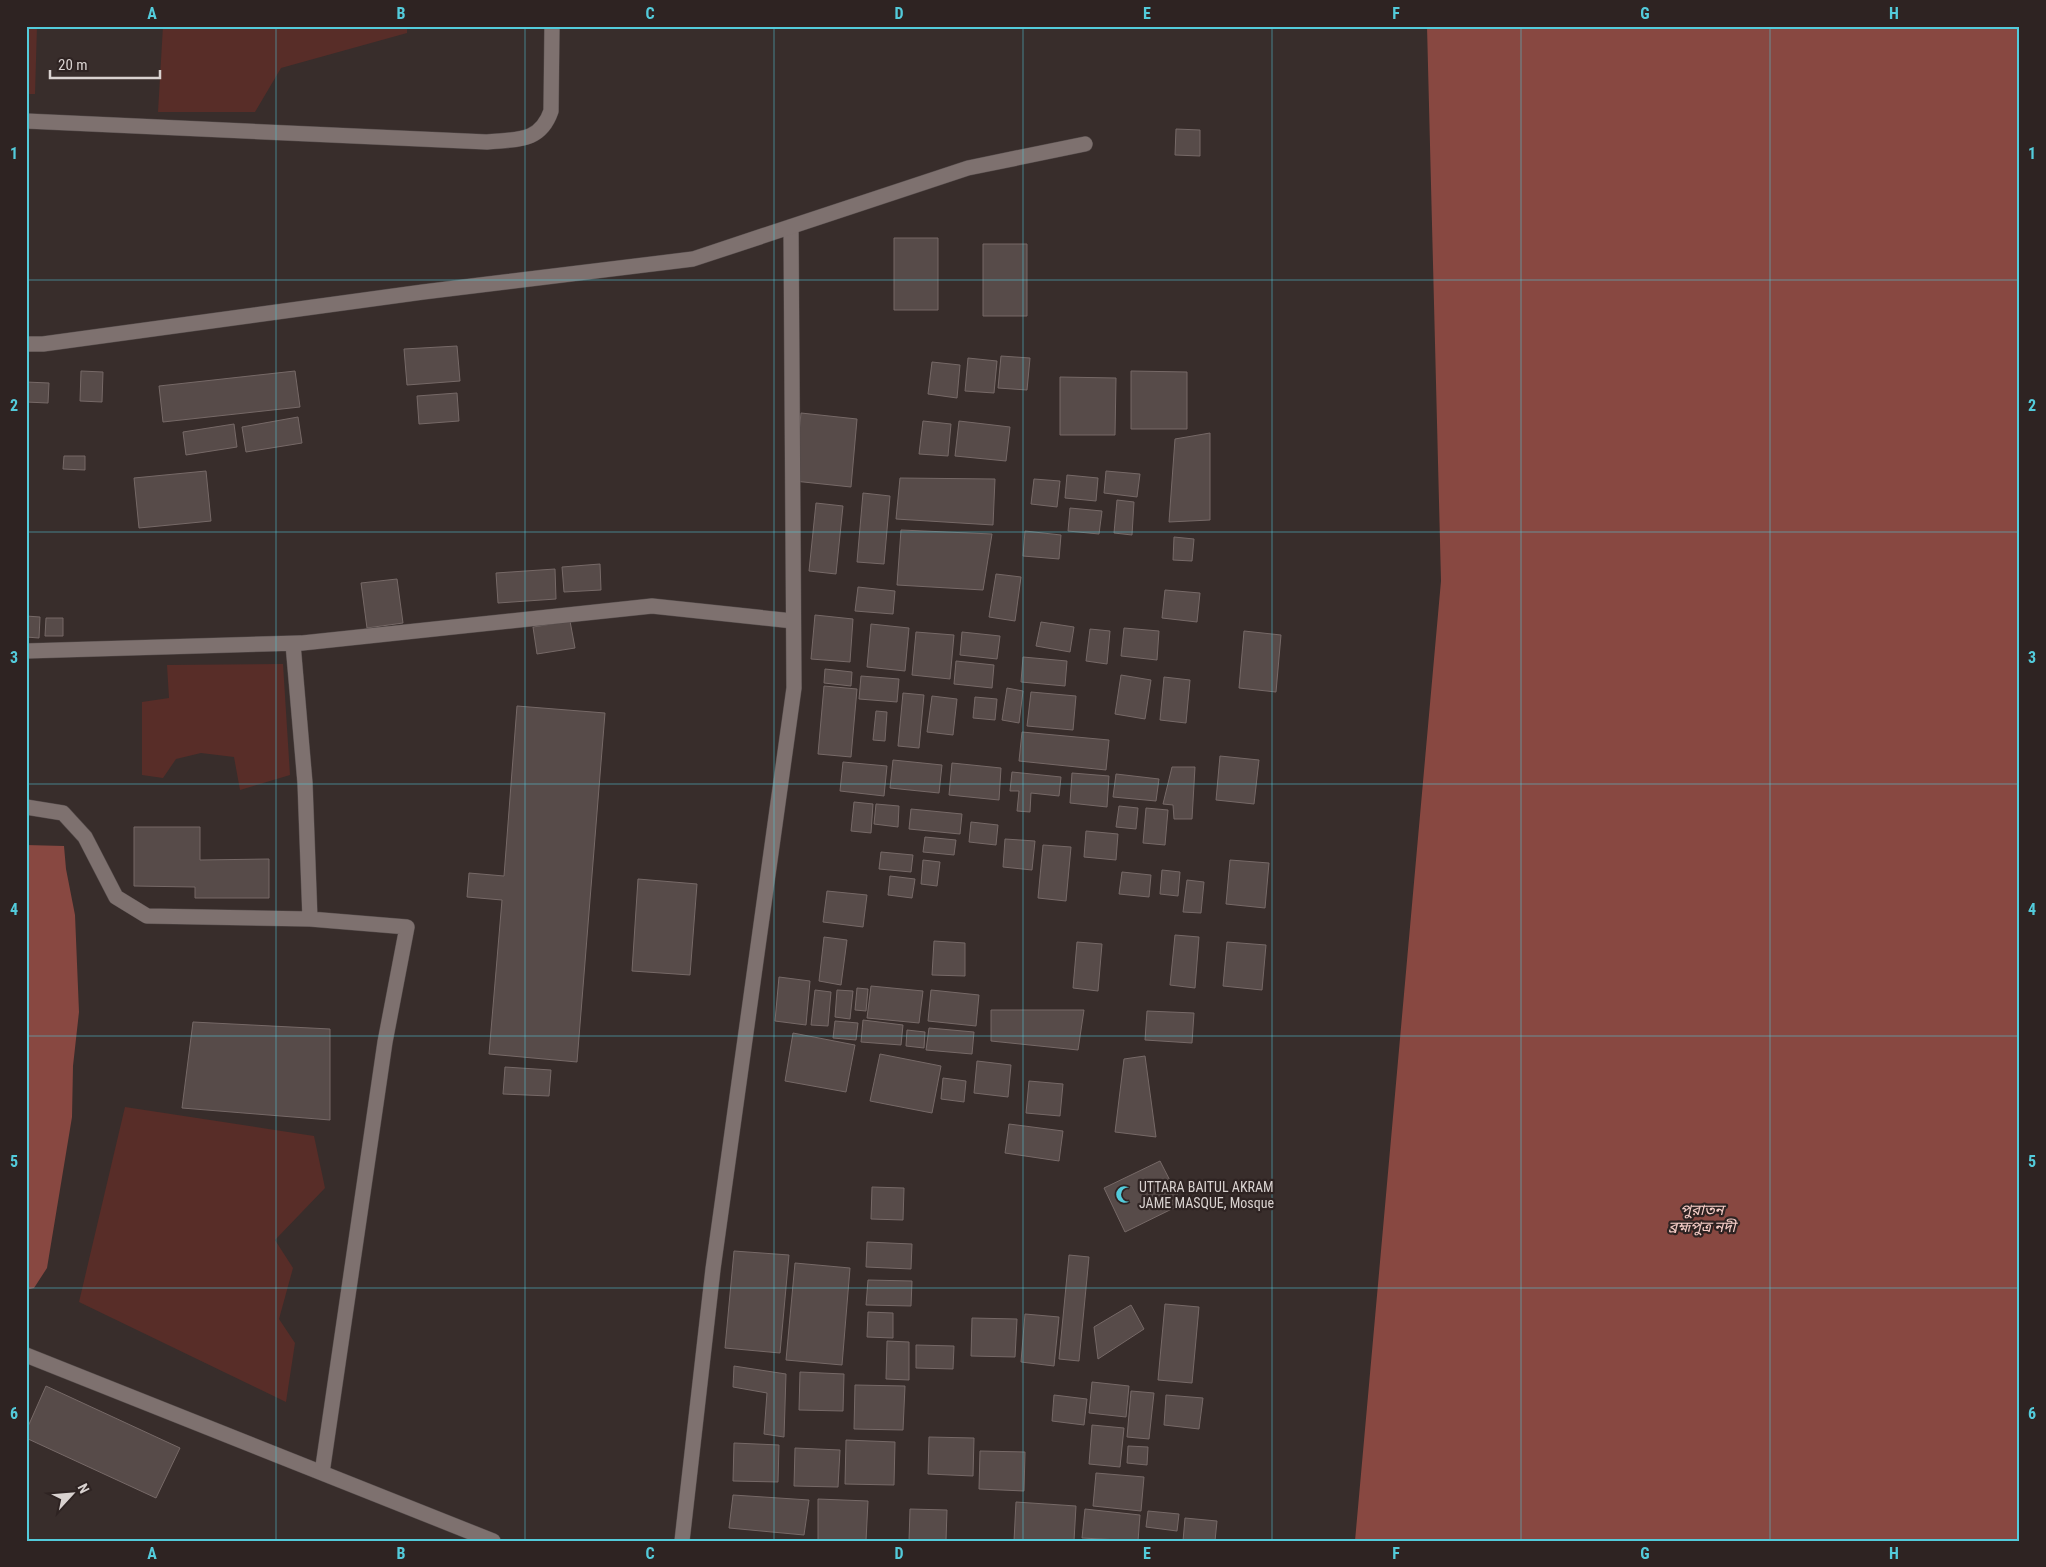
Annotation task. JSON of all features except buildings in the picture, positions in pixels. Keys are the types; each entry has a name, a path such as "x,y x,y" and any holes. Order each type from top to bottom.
{"street":[{"path":"26,121 478,141 523,139 536,134 546,125 550,111 552,26"},
{"path":"26,344 44,344 413,293 693,259 968,168 1085,144"},
{"path":"682,1541 715,1259 794,688 791,227"},
{"path":"26,651 300,644 652,606 793,620"},
{"path":"300,644 293,644 305,783 310,919"},
{"path":"26,807 64,813 85,837 116,897 147,916 310,919 407,927 386,1042 322,1473"},
{"path":"26,1355 493,1541"}],"shaded area":[{"path":"26,26 37,26 35,94 26,94"},
{"path":"163,26 407,26 407,33 281,68 255,112 158,112"},
{"path":"283,664 290,775 240,790 234,757 201,753 176,759 163,778 142,775 142,702 169,698 167,665"},
{"path":"125,1107 314,1136 325,1188 275,1240 293,1268 279,1319 295,1343 286,1402 79,1302"}],"water":[{"name":"পুরাতন ব্রহ্মপুত্র নদী","path":"1427,26 2020,26 2020,1541 1355,1541 1441,581"},
{"path":"26,845 64,846 66,869 75,915 79,1012 73,1066 72,1117 47,1268 34,1288 26,1290"}],"place":[{"name":"UTTARA BAITUL AKRAM JAME MASQUE, Mosque","path":"1125,1195"}]}
